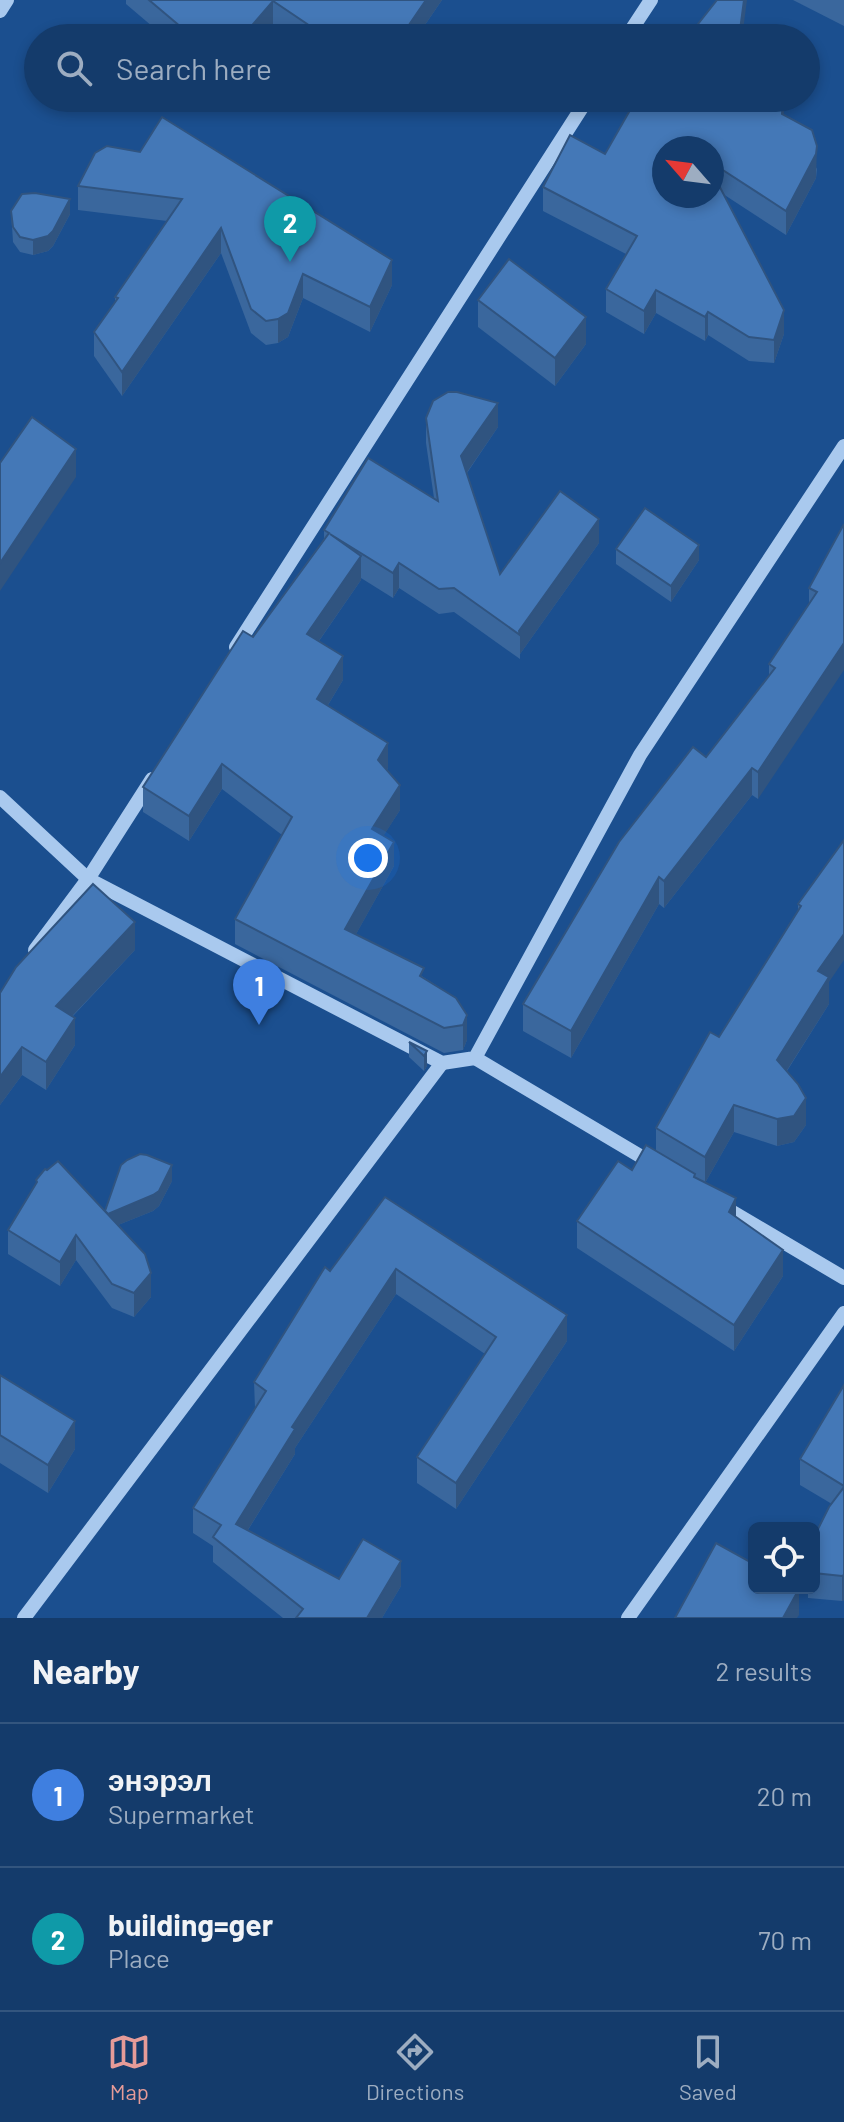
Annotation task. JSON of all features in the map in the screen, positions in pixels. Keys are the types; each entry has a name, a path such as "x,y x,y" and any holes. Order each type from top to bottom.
{"street":[{"path":"0,11 7,0"},
{"path":"635,24 651,0"},
{"path":"226,663 579,112"},
{"path":"475,1058 640,755 844,446"},
{"path":"26,961 88,879 157,771"},
{"path":"0,797 88,879 442,1063 475,1058 666,1172"},
{"path":"24,1618 442,1063"},
{"path":"707,1197 844,1278"},
{"path":"628,1618 844,1313"}],"building":[{"path":"149,0 426,0 410,24 307,24 273,1 253,24 177,24"},
{"path":"717,0 744,0 741,24 698,24"},
{"path":"629,112 782,112 812,130 816,154 786,211 724,171 724,136 652,136 652,208 724,208 724,195 784,310 774,340 749,337 708,312 705,317 656,290 644,311 606,289 637,236 543,187 570,135 605,154"},
{"path":"162,117 392,260 370,307 303,274 288,313 266,321 251,309 221,228 122,372 94,332 182,199 78,186 95,153 107,146 140,152"},
{"path":"22,194 70,199 53,231 48,236 33,240 20,237 13,227 11,211"},
{"path":"509,259 586,317 555,358 478,300"},
{"path":"448,392 498,403 461,456 500,574 560,491 599,519 519,631 520,635 454,588 439,589 399,563 393,573 330,534 361,556 307,634 343,656 317,699 388,743 378,760 400,785 372,829 394,842 345,929 424,968 420,976 456,998 467,1015 463,1025 444,1028 235,919 292,817 222,764 189,816 143,787 243,631 253,637 329,533 324,530 368,458 438,501 426,418 433,401"},
{"path":"32,417 76,449 0,563 0,463"},
{"path":"645,508 699,545 671,586 616,549"},
{"path":"844,524 844,643 758,772 752,768 664,881 659,877 571,1031 523,1004 619,842 693,747 706,757 775,668 769,664 817,592 809,588"},
{"path":"844,840 844,934 818,971 829,977 777,1060 806,1098 794,1116 777,1119 734,1105 705,1157 656,1128 710,1032 719,1037 801,906 798,904"},
{"path":"93,884 135,922 56,1006 75,1018 46,1062 22,1047 0,1077 0,993 16,967"},
{"path":"409,1042 427,1051 424,1056"},
{"path":"646,1145 695,1174 694,1177 736,1198 729,1212 783,1250 734,1325 577,1221 618,1161 632,1170"},
{"path":"140,1154 172,1165 159,1191 108,1214 105,1211 121,1165"},
{"path":"58,1161 145,1254 151,1273 134,1293 112,1284 76,1235 60,1262 8,1230 36,1180 45,1169"},
{"path":"385,1197 567,1315 456,1483 417,1457 496,1337 396,1269 292,1427 295,1429 236,1524 339,1579 363,1539 401,1561 367,1618 296,1618 303,1609 213,1537 221,1525 193,1508 266,1391 254,1382 325,1267 330,1271"},
{"path":"0,1375 75,1421 48,1465 0,1435"},
{"path":"844,1385 844,1486 800,1459"},
{"path":"844,1487 842,1576 820,1574 820,1525"},
{"path":"716,1543 748,1561 748,1594 796,1594 783,1618 675,1618"}],"place":[{"name":"building=ger","path":"290,262"},
{"name":"энэрэл","path":"259,1025"}]}
